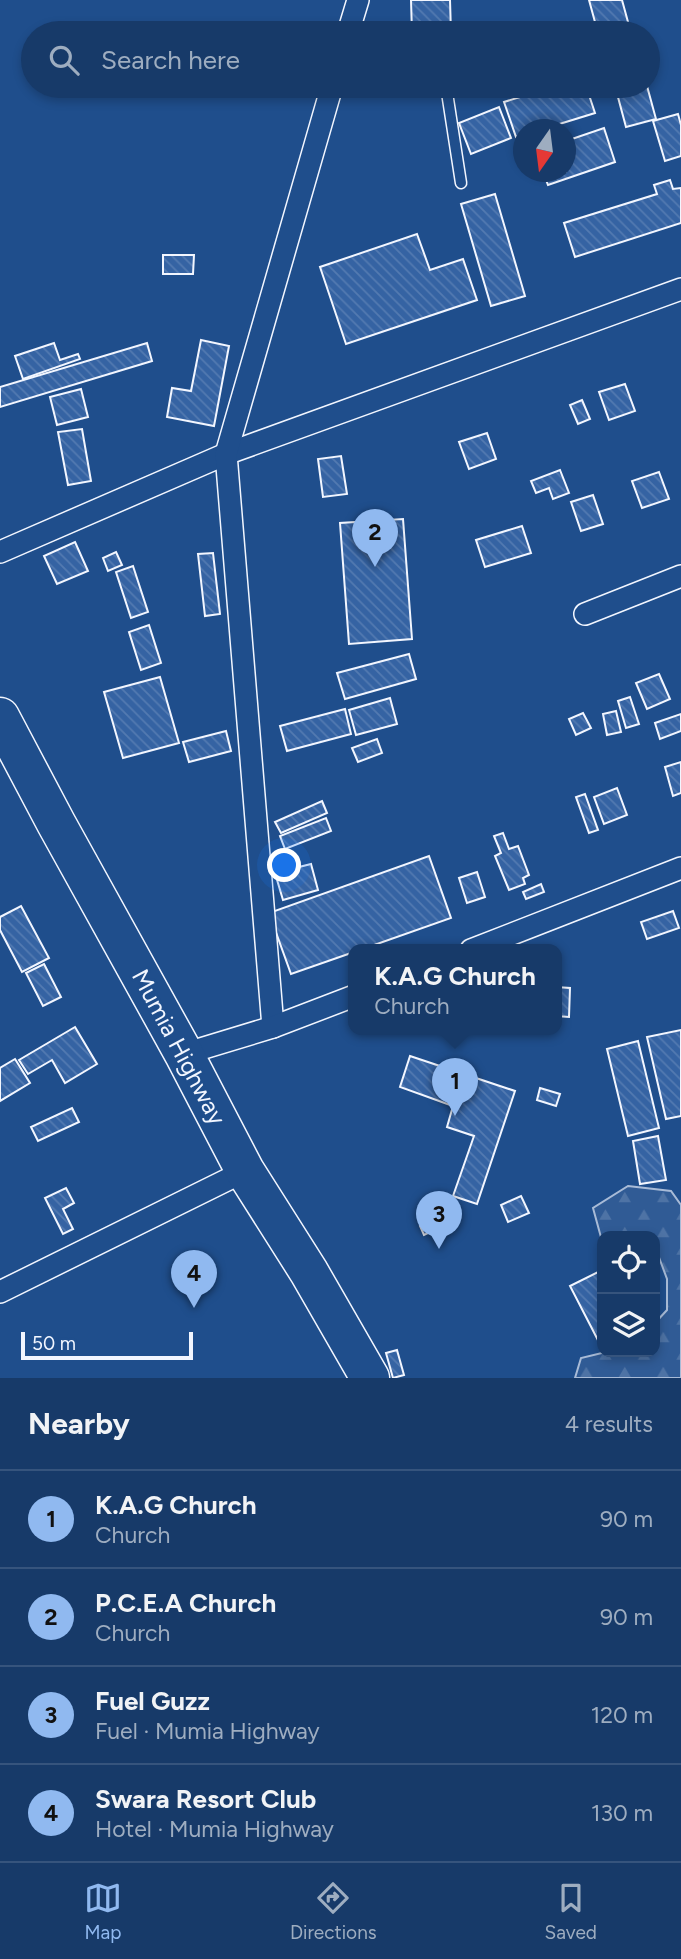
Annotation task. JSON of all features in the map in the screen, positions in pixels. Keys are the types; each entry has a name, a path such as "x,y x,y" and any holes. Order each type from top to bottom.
{"highway":[{"name":"Mumia Highway","path":"0,717 245,1171 309,1272 368,1375"}],"street":[{"path":"352,21 358,0"},
{"path":"273,1027 226,454 329,98"},
{"path":"0,552 226,454 681,289"},
{"path":"585,614 681,576"},
{"path":"486,944 681,868"},
{"path":"184,1054 273,1027 348,998"},
{"path":"0,1292 245,1171"}],"lane":[{"path":"448,98 461,183"}],"green space":[{"path":"628,1186 671,1191 681,1205 681,1378 575,1378 581,1358 597,1354 597,1357 660,1357 660,1318 667,1310 667,1279 660,1260 660,1231 599,1231 593,1208"}],"building":[{"path":"411,0 450,0 451,21 412,21"},
{"path":"589,0 622,0 628,21 595,21"},
{"path":"517,98 590,98 595,113 576,119 513,119 513,128 504,102"},
{"path":"618,98 650,98 656,119 626,127"},
{"path":"499,107 511,138 471,154 459,123"},
{"path":"678,114 681,125 681,156 665,161 653,121"},
{"path":"604,128 615,162 576,175 576,138"},
{"path":"670,180 673,189 681,188 681,223 575,257 564,223 657,194 654,185"},
{"path":"495,194 525,296 491,306 461,204"},
{"path":"417,234 430,270 463,259 477,300 346,344 320,267"},
{"path":"163,255 194,255 193,274 163,274"},
{"path":"201,340 229,346 214,426 167,417 172,388 191,391"},
{"path":"54,343 60,360 78,354 80,359 23,379 15,356"},
{"path":"147,343 152,361 0,407 0,387"},
{"path":"625,384 635,411 609,420 599,392"},
{"path":"81,389 88,417 57,425 50,397"},
{"path":"582,400 590,419 578,424 570,405"},
{"path":"82,429 91,481 68,485 58,432"},
{"path":"487,433 496,459 469,469 459,442"},
{"path":"341,456 347,494 323,497 318,459"},
{"path":"560,470 569,493 553,499 549,488 536,493 531,481"},
{"path":"659,472 669,499 642,508 632,481"},
{"path":"593,495 603,524 581,531 571,502"},
{"path":"403,519 412,639 349,644 340,523"},
{"path":"522,526 531,553 485,567 476,540"},
{"path":"75,542 88,571 57,584 44,556"},
{"path":"116,552 122,565 108,571 103,558"},
{"path":"213,553 220,614 205,616 198,554"},
{"path":"133,566 148,612 131,618 116,572"},
{"path":"149,625 161,663 141,670 129,632"},
{"path":"409,654 416,679 345,699 337,673"},
{"path":"659,674 670,699 647,709 636,683"},
{"path":"160,677 179,743 123,758 104,692"},
{"path":"630,697 639,724 626,728 618,701"},
{"path":"390,698 397,724 356,735 349,710"},
{"path":"345,709 351,734 287,751 280,726"},
{"path":"616,711 621,732 607,735 603,714"},
{"path":"583,713 591,728 576,735 569,719"},
{"path":"681,714 681,731 660,739 655,723"},
{"path":"226,731 231,751 189,762 183,742"},
{"path":"377,739 382,753 358,762 352,748"},
{"path":"681,762 681,793 673,796 665,767"},
{"path":"617,788 627,815 604,824 594,797"},
{"path":"585,794 598,830 589,833 576,797"},
{"path":"322,801 327,813 281,833 275,822"},
{"path":"326,818 331,831 285,849 280,836"},
{"path":"503,833 509,849 518,846 529,875 523,878 525,884 509,890 495,856 501,853 494,836"},
{"path":"429,856 451,918 377,944 348,944 348,954 291,974 269,913"},
{"path":"311,864 318,890 283,900 275,873"},
{"path":"477,872 485,897 467,903 459,878"},
{"path":"541,884 544,892 526,899 523,892"},
{"path":"21,906 49,958 22,972 0,930 0,917"},
{"path":"673,911 679,928 647,939 641,922"},
{"path":"44,964 61,997 43,1006 26,973"},
{"path":"562,987 570,988 569,1017 562,1016"},
{"path":"75,1027 97,1064 65,1083 52,1060 28,1074 19,1060"},
{"path":"681,1030 681,1116 666,1119 647,1037"},
{"path":"638,1041 659,1128 628,1136 607,1049"},
{"path":"410,1056 515,1091 477,1204 453,1196 474,1136 447,1127 453,1106 400,1087"},
{"path":"15,1059 30,1083 0,1101 0,1068"},
{"path":"540,1088 560,1094 556,1106 537,1100"},
{"path":"72,1108 79,1122 38,1141 31,1127"},
{"path":"658,1136 666,1180 640,1184 633,1141"},
{"path":"66,1188 74,1203 63,1209 73,1229 63,1234 45,1198"},
{"path":"521,1196 529,1213 508,1222 501,1205"},
{"path":"433,1220 437,1229 424,1235 420,1226"},
{"path":"597,1272 597,1338 570,1286"},
{"path":"397,1350 404,1375 393,1378 386,1353"}],"place":[{"name":"P.C.E.A Church","path":"375,567"},
{"name":"K.A.G Church","path":"455,1116"},
{"name":"Fuel Guzz","path":"439,1249"},
{"name":"Swara Resort Club","path":"194,1308"}]}
